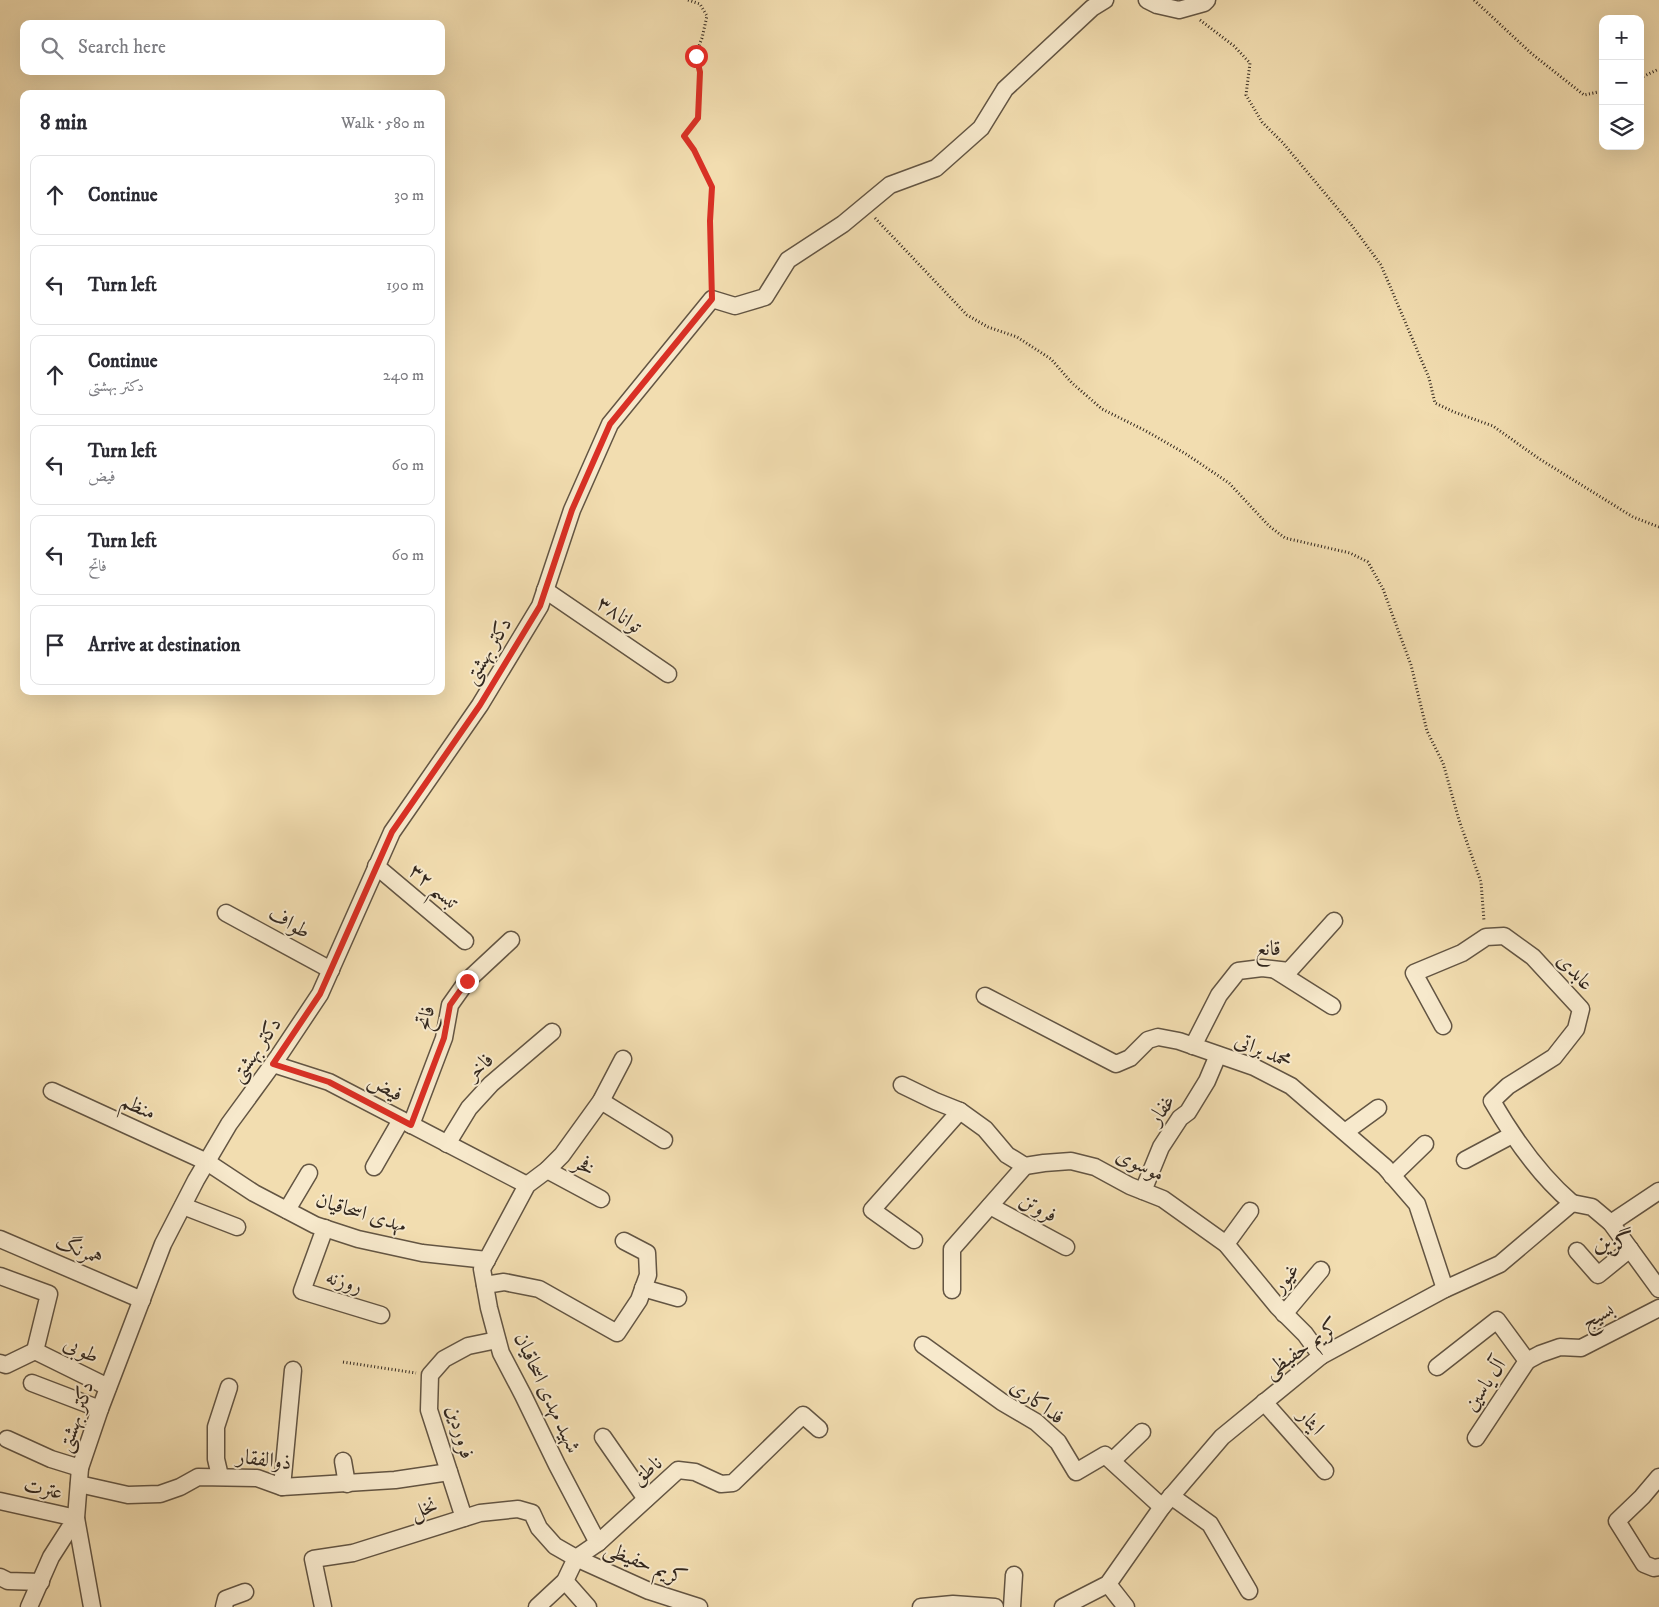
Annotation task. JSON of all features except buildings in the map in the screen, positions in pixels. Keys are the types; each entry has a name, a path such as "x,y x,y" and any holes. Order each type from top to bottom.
{"street":[{"path":"712,299 735,306 764,297 788,260 843,224 890,185 936,168 981,128 1005,89 1085,14 1104,0"},
{"path":"1147,0 1157,5 1179,10 1204,3 1207,0"},
{"name":"دکتر بهشتی","path":"92,1607 76,1518 80,1476 100,1409 164,1244 207,1162 230,1124 320,994 392,832 480,705 540,606 572,510 610,424 712,299"},
{"name":"توانا۳۸","path":"545,590 668,674"},
{"name":"تبسم ۳۲","path":"376,866 465,941"},
{"name":"طواف","path":"226,913 331,970"},
{"name":"قانع","path":"1193,1046 1219,995 1238,971 1262,968 1289,972 1334,921"},
{"name":"عابدی","path":"1486,938 1504,936 1532,957 1581,1009 1576,1029 1554,1057 1508,1086 1492,1101 1512,1135 1553,1187 1572,1203"},
{"path":"1443,1026 1414,973 1462,953 1486,938"},
{"name":"فاتح","path":"374,1167 406,1122 444,1038 450,1005 467,981 511,940"},
{"path":"1275,970 1332,1006"},
{"name":"محمد براتی","path":"985,996 1116,1064 1130,1058 1148,1040 1158,1037 1179,1041 1254,1067 1291,1086 1345,1132 1392,1176 1417,1204 1446,1289"},
{"name":"فاخر","path":"447,1144 469,1108 491,1084 552,1032"},
{"name":"غفار","path":"1143,1191 1162,1147 1180,1118 1188,1112 1218,1055"},
{"name":"شهید مهدی اسحاقیان","path":"598,1543 501,1353 482,1269 527,1185 547,1170 562,1155 601,1101 623,1059"},
{"name":"فیض","path":"273,1064 329,1082 527,1185"},
{"path":"902,1085 935,1101 960,1110 985,1129 1007,1155 1025,1166 952,1249 952,1290"},
{"name":"منظم","path":"52,1091 207,1162"},
{"path":"601,1101 664,1140"},
{"path":"1345,1132 1378,1108"},
{"path":"914,1240 872,1210 960,1110"},
{"path":"1465,1160 1512,1135"},
{"path":"1392,1176 1426,1144"},
{"name":"موسوی","path":"1025,1166 1071,1161 1095,1166 1143,1191 1163,1199 1226,1244 1284,1314 1305,1334 1321,1356"},
{"name":"مهدی اسحاقیان","path":"207,1162 254,1193 315,1225 358,1239 422,1253 487,1260"},
{"name":"فخر","path":"547,1170 602,1199"},
{"path":"287,1210 309,1173"},
{"path":"1611,1223 1659,1191"},
{"path":"1572,1203 1592,1208 1611,1223 1659,1289"},
{"name":"کریم حفیظی","path":"1063,1607 1108,1584 1166,1502 1222,1437 1321,1356 1446,1289 1500,1264 1572,1203"},
{"path":"183,1206 237,1227"},
{"name":"فروتن","path":"990,1206 1066,1247"},
{"path":"1226,1244 1250,1211"},
{"name":"روزنه","path":"325,1228 302,1292 381,1315"},
{"name":"همرنگ","path":"0,1239 142,1300"},
{"path":"485,1285 504,1282 539,1290 617,1333 639,1300 648,1275 647,1253 624,1241"},
{"path":"1577,1251 1598,1275 1630,1249"},
{"name":"غیور","path":"1284,1314 1321,1270"},
{"path":"0,1276 49,1294 35,1351 6,1365 0,1363"},
{"path":"643,1288 678,1298"},
{"name":"بسیج","path":"1527,1361 1560,1346 1581,1348 1659,1308"},
{"name":"آل یاسین","path":"1437,1367 1497,1320 1527,1361 1476,1438"},
{"path":"430,1375 444,1359 468,1346 497,1340"},
{"name":"فداکاری","path":"923,1345 1002,1402 1036,1422 1058,1442 1076,1472 1105,1455 1112,1461"},
{"name":"طوبی","path":"35,1351 108,1387"},
{"path":"282,1488 293,1370"},
{"name":"فروردین","path":"430,1375 429,1410 464,1518"},
{"path":"32,1383 100,1409"},
{"path":"220,1476 216,1459 216,1428 229,1386"},
{"name":"ایثار","path":"1264,1402 1325,1471"},
{"name":"ناطق","path":"576,1558 598,1543 678,1470 695,1472 721,1484 733,1483 803,1415 819,1429"},
{"path":"1142,1432 1112,1461 1166,1502 1210,1524 1249,1591"},
{"path":"603,1437 646,1499"},
{"name":"ذوالفقار","path":"7,1439 51,1459 80,1476 128,1495 160,1494 180,1487 198,1477 257,1478 282,1488 394,1480 449,1472"},
{"path":"343,1460 346,1484"},
{"path":"1659,1477 1642,1497 1617,1521 1644,1564 1654,1568 1659,1567"},
{"name":"عترت","path":"0,1501 76,1518"},
{"name":"نخل","path":"323,1607 313,1559 353,1553 480,1513 518,1509 532,1513 539,1528 555,1546 576,1558"},
{"path":"29,1607 51,1558 76,1518"},
{"path":"537,1607 565,1581 576,1558"},
{"name":"کریم حفیظی","path":"576,1558 646,1599 699,1607"},
{"path":"1012,1607 1014,1575"},
{"path":"0,1577 8,1581 41,1582"},
{"path":"565,1581 588,1607"},
{"path":"1108,1584 1126,1607"},
{"path":"224,1607 226,1599 245,1592"},
{"path":"921,1607 953,1604 995,1607"}],"path":[{"path":"688,0 700,4 706,16 696,56 700,72 698,118 684,136 694,150 712,187 710,221 712,299"},
{"path":"1474,0 1532,54 1584,95 1599,92"},
{"path":"1179,10 1199,20 1234,46 1250,63 1246,94 1262,122 1283,142 1353,227 1381,265 1428,378 1435,403 1493,426 1538,458 1633,517 1659,527"},
{"path":"1644,76 1659,69"},
{"path":"864,206 967,315 988,326 1017,337 1051,359 1072,383 1102,409 1186,454 1229,483 1269,526 1285,538 1350,552 1368,562 1383,589 1411,665 1427,731 1443,763 1459,820 1481,882 1486,938"},
{"path":"342,1362 430,1375"}],"district":[{"name":"گزین","path":"1613,1243"}],"route":[{"path":"467,981 450,1005 444,1038 411,1125 329,1082 273,1064 320,994 392,832 480,705 540,606 572,510 610,424 712,299 710,221 712,187 694,150 684,136 698,118 700,72 696,56"}]}
